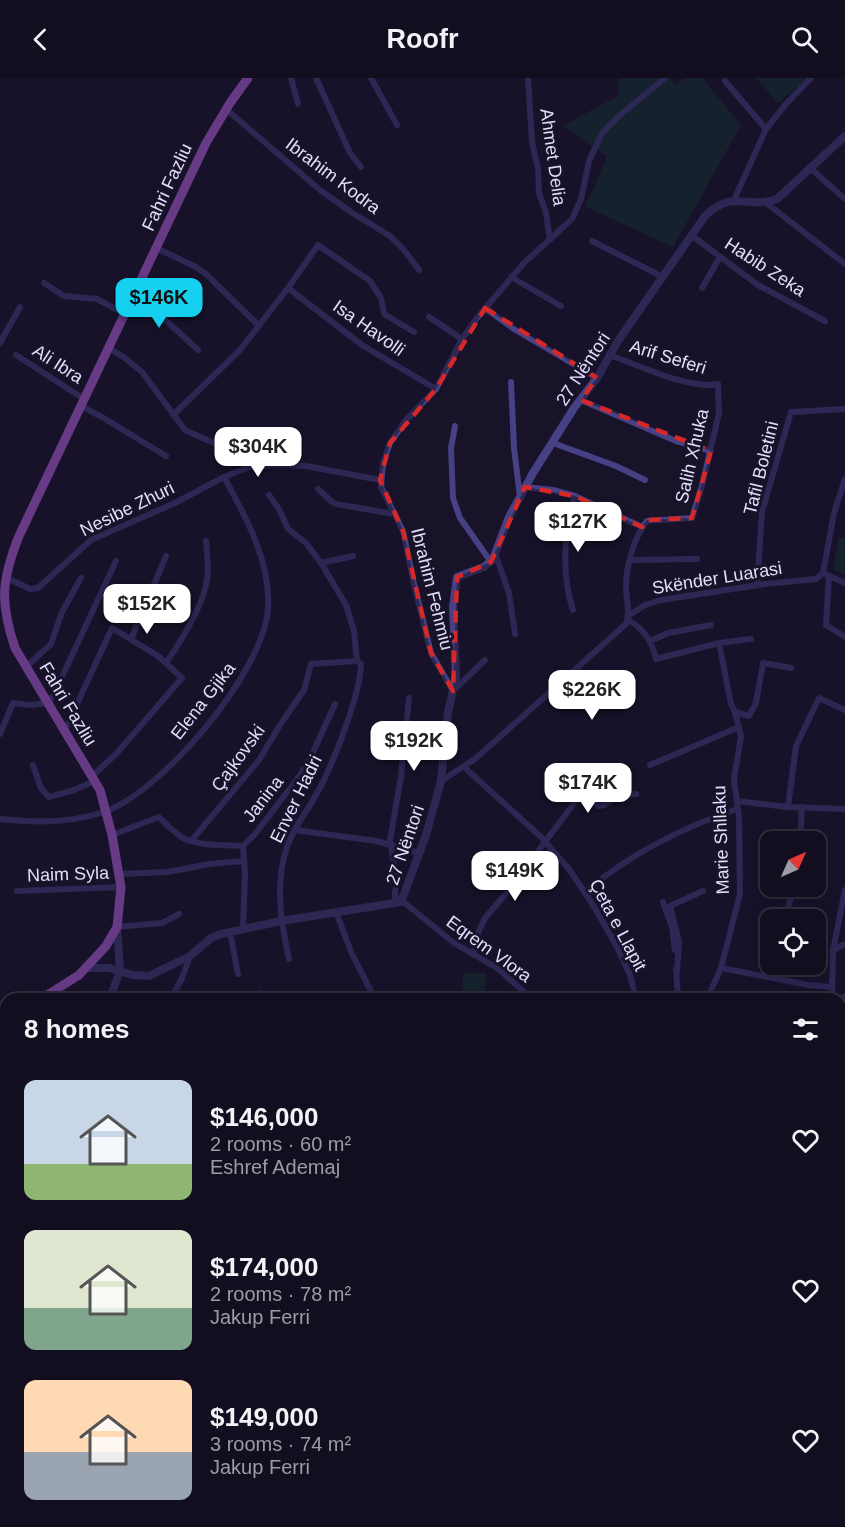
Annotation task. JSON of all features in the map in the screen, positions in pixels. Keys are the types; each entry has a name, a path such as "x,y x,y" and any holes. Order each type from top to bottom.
{"main road":[{"name":"Fahri Fazliu","path":"50,993 87,968 106,946 117,927 121,887 106,811 94,779 26,667 7,631 1,610 5,577 19,536 206,143 248,78"}],"street":[{"path":"316,78 350,153 361,167"},
{"path":"371,78 397,124"},
{"name":"Ahmet Delia","path":"528,78 532,142 538,169 539,193 546,213 550,240"},
{"path":"380,480 390,443 406,420 436,389 462,339 511,277 572,219 581,200 589,161 602,134 619,116 665,78"},
{"path":"811,78 766,129 734,200 765,202 781,196 809,167 845,136"},
{"path":"293,79 298,104"},
{"path":"725,81 766,129"},
{"name":"Ibrahim Kodra","path":"226,109 320,190 390,236 419,270"},
{"path":"809,167 845,199"},
{"name":"27 Nëntori","path":"398,902 419,854 441,780 456,664 453,607 457,577 491,562 509,517 525,487 610,355 691,235 714,208 723,202 734,200"},
{"path":"765,202 845,264"},
{"name":"Habib Zeka","path":"691,235 774,295 825,321"},
{"path":"592,241 663,277"},
{"path":"173,415 221,370 259,326 318,245 370,281 381,298 384,314 414,332"},
{"path":"156,248 206,274 259,326"},
{"path":"702,288 720,258"},
{"path":"511,277 561,306"},
{"path":"44,284 64,296 97,299 125,314"},
{"name":"Isa Havolli","path":"288,288 362,345 436,389"},
{"path":"135,292 198,350"},
{"path":"0,343 20,307"},
{"path":"485,308 597,378"},
{"path":"429,317 462,339"},
{"path":"109,348 142,372 185,430 218,445 249,467"},
{"name":"Ali Ibra","path":"16,355 83,403"},
{"name":"Arif Seferi","path":"610,355 671,378 709,386 718,384"},
{"path":"511,382 514,448 520,497"},
{"name":"Salih Xhuka","path":"642,528 647,520 692,518 719,413 718,384"},
{"path":"581,400 676,441 711,451"},
{"path":"83,403 166,456"},
{"name":"Tafil Boletini","path":"757,585 762,512 791,412 845,409"},
{"path":"455,426 450,456 453,498 460,518 491,562"},
{"path":"554,443 616,466 645,480"},
{"name":"Nesibe Zhuri","path":"5,577 30,589 38,588 91,540 249,467 306,466 380,480"},
{"name":"Elena Gjika","path":"0,819 36,822 63,820 106,811 149,785 169,768 240,681 261,639 266,624 268,601 263,568 249,522 224,477"},
{"path":"845,479 834,513 826,575 826,625 845,637"},
{"name":"Ibrahim Fehmiu","path":"380,480 384,496 403,531 431,653 453,691"},
{"path":"525,487 553,490 575,496 642,528 630,560 626,585 628,618 645,633 656,659 719,643 751,639"},
{"path":"318,489 336,504 394,514"},
{"name":"Enver Hadri","path":"269,495 279,509 288,529 303,539 321,563 346,605 357,647 357,661 361,664 357,686 329,769 286,848 281,873 281,921 288,958"},
{"path":"573,610 567,585 566,562 569,519 575,496"},
{"path":"166,663 190,624 206,586 206,541"},
{"path":"495,554 509,593 515,634"},
{"path":"131,639 166,556"},
{"path":"321,563 353,556"},
{"path":"630,560 697,559"},
{"path":"0,734 13,703 31,705 48,703 116,561"},
{"path":"826,575 845,583"},
{"name":"Skënder Luarasi","path":"441,780 464,767 485,750 617,633 628,618 651,603 757,585 816,579 826,575"},
{"path":"26,667 51,644 62,612 81,578"},
{"path":"650,641 669,633 711,626"},
{"path":"33,765 41,788 49,797 74,790 94,779 182,678 166,663 112,628 64,730"},
{"name":"Marie Shllaku","path":"710,993 720,968 740,894 737,801 734,779 740,746 739,727 731,705 719,643"},
{"path":"453,691 485,660"},
{"name":"Çajkovski","path":"192,840 255,766 304,690 311,664 357,661"},
{"path":"735,712 749,716 754,708 763,663 791,668"},
{"path":"569,675 594,709 626,684"},
{"path":"87,968 100,967 133,975 149,976 190,956 211,938 230,932 281,921 398,902 395,892 397,882 391,836 401,777 409,698"},
{"path":"788,807 796,746 819,698 845,710"},
{"name":"Janina","path":"243,846 298,778 310,759 335,704"},
{"path":"650,765 739,727"},
{"name":"Çeta e Llapit","path":"464,767 546,842 569,869 585,892 624,961 634,993"},
{"path":"473,955 478,933 485,918 587,787"},
{"path":"581,794 599,806 617,796 636,794"},
{"path":"737,801 788,807 845,809"},
{"path":"801,831 802,807"},
{"path":"585,892 624,862 654,844 737,809"},
{"path":"112,835 159,817 179,835 192,840 243,846 245,875 243,929"},
{"path":"295,830 376,841 419,854"},
{"path":"119,874 168,872 210,864 243,861"},
{"name":"Naim Syla","path":"17,891 121,887"},
{"path":"832,993 833,950 845,890"},
{"path":"677,971 679,942 670,906 703,891"},
{"name":"Eqrem Vlora","path":"398,902 406,904 453,943 497,968 525,993"},
{"path":"663,902 672,927 678,993"},
{"path":"336,912 352,954 372,993"},
{"path":"112,993 120,970 117,927 162,923 179,914"},
{"path":"230,932 238,974"},
{"path":"833,950 845,944"},
{"path":"174,993 190,956"},
{"path":"720,968 831,987"},
{"path":"0,1527 5,1527"}],"highlighted area":[{"path":"485,308 597,378 581,400 711,451 692,518 647,520 642,527 575,496 525,487 491,562 457,577 453,691 431,653 403,531 380,480 390,443 436,389"}],"green space":[{"path":"618,78 670,78 676,85 683,78 702,78 741,125 673,247 586,207 607,156 563,126 619,95"},
{"path":"756,78 809,78 778,103"},
{"path":"839,538 845,538 845,575 833,569"},
{"path":"463,973 486,973 485,993 462,993"}]}
